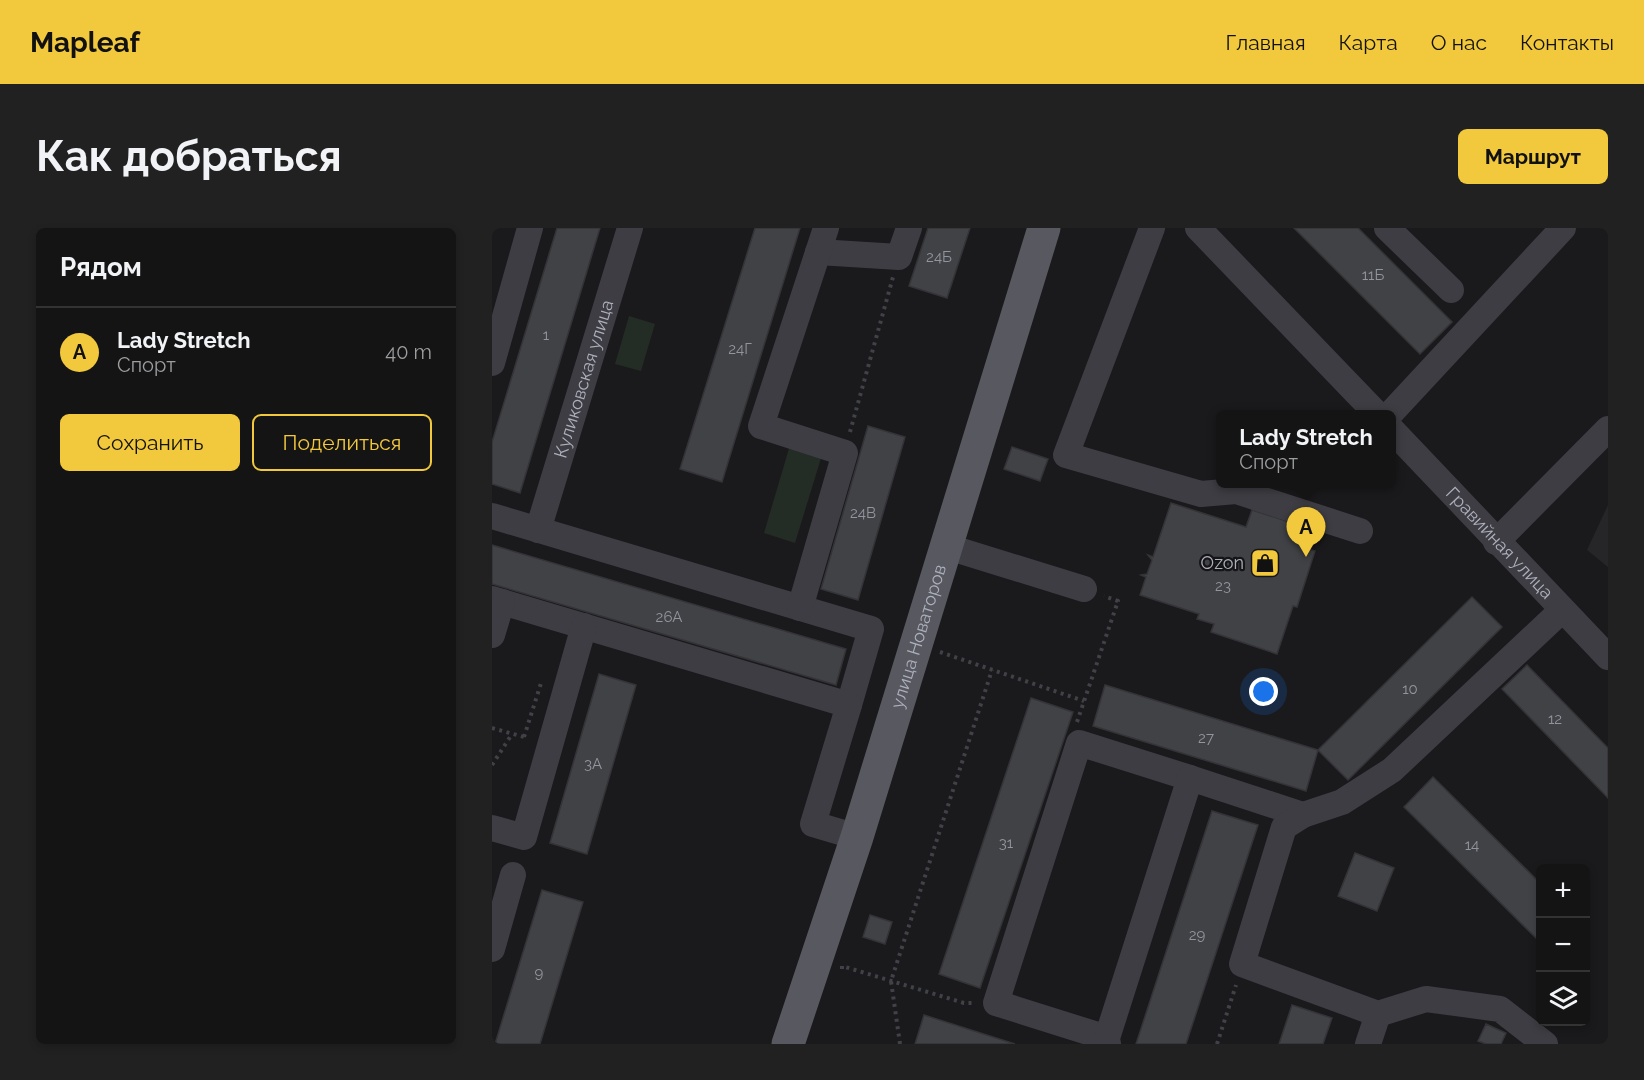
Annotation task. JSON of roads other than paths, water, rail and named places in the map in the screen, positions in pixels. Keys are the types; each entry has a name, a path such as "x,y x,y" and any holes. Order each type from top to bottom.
{"main road":[{"name":"улица Новаторов","path":"788,1044 857,837 1044,228"}],"street":[{"path":"492,363 530,228"},
{"name":"Куликовская улица","path":"538,530 630,228"},
{"path":"800,608 844,453 761,426 826,228"},
{"path":"818,252 899,257 909,228"},
{"path":"1152,228 1066,455 1201,494 1236,491 1360,531"},
{"path":"1198,228 1373,410"},
{"path":"1387,228 1451,290"},
{"path":"1394,410 1563,228"},
{"path":"1496,542 1608,429"},
{"name":"Гравийная улица","path":"1396,434 1561,611 1608,657"},
{"path":"492,516 871,629 813,824 857,837"},
{"path":"945,546 1084,589"},
{"path":"492,635 497,600 849,705"},
{"path":"1545,1044 1500,1009 1426,999 1378,1014 1242,964 1284,827 1303,814 1342,802 1392,770 1561,611"},
{"path":"492,828 524,837 584,626"},
{"path":"1190,778 1108,1041 996,1003 1078,743 1190,778 1303,814"},
{"path":"492,949 513,875"},
{"path":"1368,1044 1378,1014"}],"place":[{"name":"Lady Stretch","path":"1306,557"},
{"name":"Ozon","path":"1265,563"}]}
